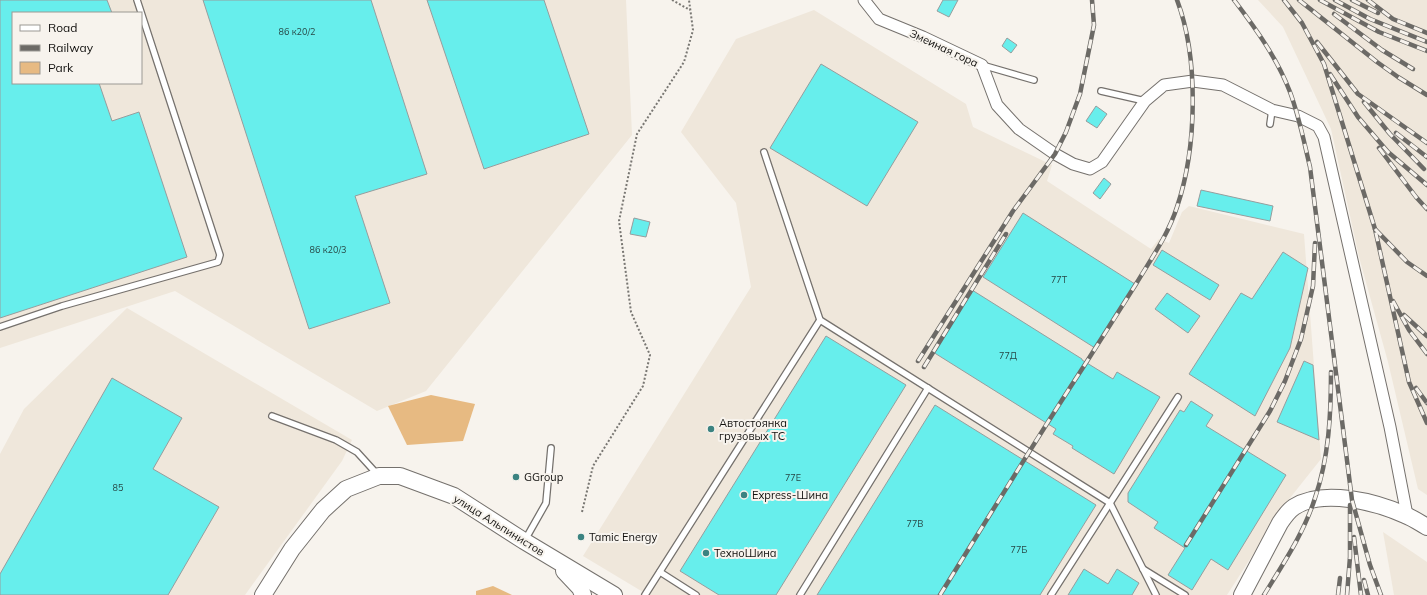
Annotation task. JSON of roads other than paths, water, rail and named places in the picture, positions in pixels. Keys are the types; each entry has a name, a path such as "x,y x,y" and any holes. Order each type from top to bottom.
{"main road":[{"name":"улица Альпинистов","path":"263,595 292,549 323,510 346,489 379,476 400,476 454,496 610,594"},
{"path":"1242,595 1280,523 1286,514 1299,504 1315,499 1331,498 1350,500 1379,506 1407,515 1427,527"},
{"path":"527,542 570,576 580,588 583,595"}],"street":[{"name":"Змеиная гора","path":"864,0 879,19 923,37 982,65 997,105 1019,129 1055,154 1073,164 1090,169 1102,162 1144,101"},
{"path":"1144,101 1164,85 1193,81 1223,85 1272,110 1298,116 1318,126 1324,136 1390,427 1407,515"}],"lane":[{"path":"137,0 141,12"},
{"path":"0,327 62,306 218,262 220,255 142,15"},
{"path":"982,65 1034,80"},
{"path":"1101,91 1144,101"},
{"path":"1270,124 1272,110"},
{"path":"764,152 820,320 1110,503 1156,595"},
{"path":"645,595 820,320"},
{"path":"800,595 928,388"},
{"path":"1051,595 1178,397"},
{"path":"272,416 336,440 356,452 379,476"},
{"path":"527,542 546,503 551,448"},
{"path":"1142,568 1186,595"},
{"path":"660,572 696,595"}],"railway":[{"path":"918,361 1013,211 1055,154 1066,132 1080,94 1094,25 1092,0"},
{"path":"940,595 1159,247 1177,207 1184,184 1189,158 1193,103 1189,49 1184,23 1177,0"},
{"path":"1234,0 1258,33 1279,67 1290,92 1301,129 1310,167 1352,500 1370,565 1381,595"},
{"path":"1284,0 1302,23 1324,64 1375,229 1409,382 1427,423"},
{"path":"1299,0 1377,62 1427,95"},
{"path":"1320,0 1379,32 1427,51"},
{"path":"1335,0 1370,19 1427,42"},
{"path":"1352,0 1378,13"},
{"path":"1368,0 1393,19 1427,33"},
{"path":"1334,14 1382,50 1413,69"},
{"path":"1317,42 1358,94 1427,143"},
{"path":"1330,74 1358,117 1388,152 1427,185"},
{"path":"1364,102 1390,134 1424,169"},
{"path":"1396,133 1427,157"},
{"path":"1379,148 1416,197 1427,209"},
{"path":"1375,229 1407,262 1427,276"},
{"path":"924,367 1006,234"},
{"path":"1186,545 1270,411 1285,381 1301,339 1313,286 1315,243"},
{"path":"1393,301 1409,330 1427,354"},
{"path":"1404,315 1427,336"},
{"path":"1264,595 1299,536 1320,483 1328,435 1331,372"},
{"path":"1416,388 1427,403"},
{"path":"1347,595 1350,557 1350,505"},
{"path":"1354,537 1361,595"},
{"path":"1338,595 1340,578"},
{"path":"1364,580 1368,595"}],"place":[{"name":"Автостоянка грузовых ТС","path":"711,429"},
{"name":"GGroup","path":"516,477"},
{"name":"Express-Шина","path":"744,495"},
{"name":"Tamic Energy","path":"581,537"},
{"name":"ТехноШина","path":"706,553"}]}
